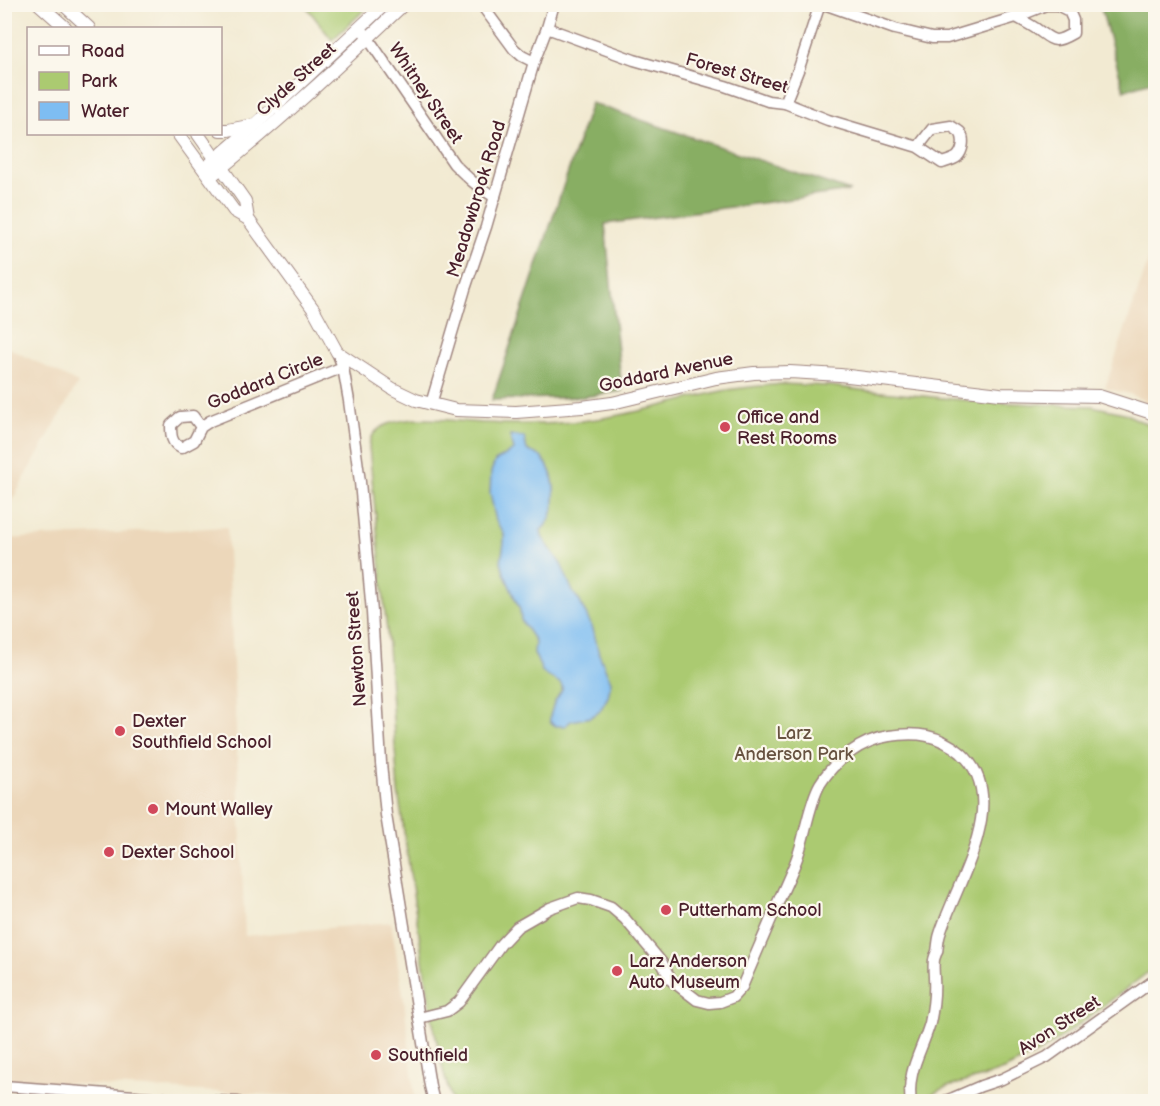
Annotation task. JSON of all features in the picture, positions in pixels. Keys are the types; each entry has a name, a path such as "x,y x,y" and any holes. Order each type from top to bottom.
{"main road":[{"path":"39,4 65,27"},
{"path":"63,4 88,27"},
{"name":"Clyde Street","path":"207,173 273,125 365,33 386,4"},
{"name":"Clyde Street","path":"219,163 255,125 365,33 404,4"},
{"name":"Clyde Street","path":"222,130 255,125"},
{"name":"Newton Street","path":"179,135 234,211 248,219 314,310 337,352"},
{"name":"Newton Street","path":"199,135 245,201 248,219"},
{"name":"Goddard Avenue","path":"337,352 393,389 416,400 456,410 516,412 582,407 612,403 716,378 754,373 790,372 840,375 1000,394 1099,396 1155,416"}],"street":[{"path":"481,4 514,49 534,62"},
{"name":"Meadowbrook Road","path":"431,404 534,62 554,4"},
{"path":"785,103 822,4 895,29 932,38 947,38 1016,17 1046,5 1057,5 1069,11 1073,20 1073,33 1065,38 1048,39 1039,30 1016,17"},
{"name":"Forest Street","path":"547,28 634,60 768,101 785,103 828,120 918,147"},
{"name":"Whitney Street","path":"365,33 454,164 472,183 495,197"},
{"name":"Newton Street","path":"337,352 350,401 360,482 372,612 386,815 434,1101"},
{"name":"Goddard Circle","path":"201,427 210,421 343,368"},
{"path":"419,1018 447,1011 459,1002 501,944 517,927 550,908 578,898 591,900 611,908 625,919 662,963 671,980 697,1000 714,1003 733,997 742,987 797,858 820,785 844,757 874,740 887,736 927,735 952,746 968,760 977,774 982,791 981,815 973,854 945,919 938,942 934,960 934,999 930,1022 912,1070 909,1092 911,1101"},
{"name":"Avon Street","path":"942,1101 1002,1079 1047,1057 1155,980"},
{"path":"4,1086 197,1101 238,1101"}],"shaded area":[{"path":"1155,241 1156,406 1130,394 1105,388"},
{"path":"5,346 78,383 5,513"},
{"name":"Dexter Southfield School","path":"227,527 245,936 391,922 404,1000 415,1101 5,1080 5,539"}],"green space":[{"path":"305,5 370,5 332,40"},
{"path":"1100,5 1155,5 1155,81 1124,90"},
{"path":"591,103 850,191 605,224 622,391 583,397 492,400"},
{"name":"Larz Anderson Park","path":"781,384 831,386 984,402 1092,406 1124,413 1155,428 1155,967 1043,1050 1006,1069 947,1087 917,1101 452,1102 433,1023 398,791 387,632 369,447 373,435 382,427 395,422 411,420 533,424 586,421 637,412 722,391"}],"water":[{"path":"510,436 524,437 527,450 541,457 552,476 553,506 547,523 541,530 542,537 561,564 593,629 599,654 611,682 608,697 599,712 591,717 571,721 565,726 556,726 550,722 554,703 562,686 542,671 534,653 535,641 521,620 520,610 501,561 504,534 496,521 490,493 491,472 495,461 514,450"}],"place":[{"name":"Office and Rest Rooms","path":"725,427"},
{"name":"Dexter Southfield School","path":"120,731"},
{"name":"Mount Walley","path":"153,809"},
{"name":"Dexter School","path":"109,852"},
{"name":"Putterham School","path":"666,910"},
{"name":"Larz Anderson Auto Museum","path":"617,971"},
{"name":"Southfield","path":"376,1055"}]}
